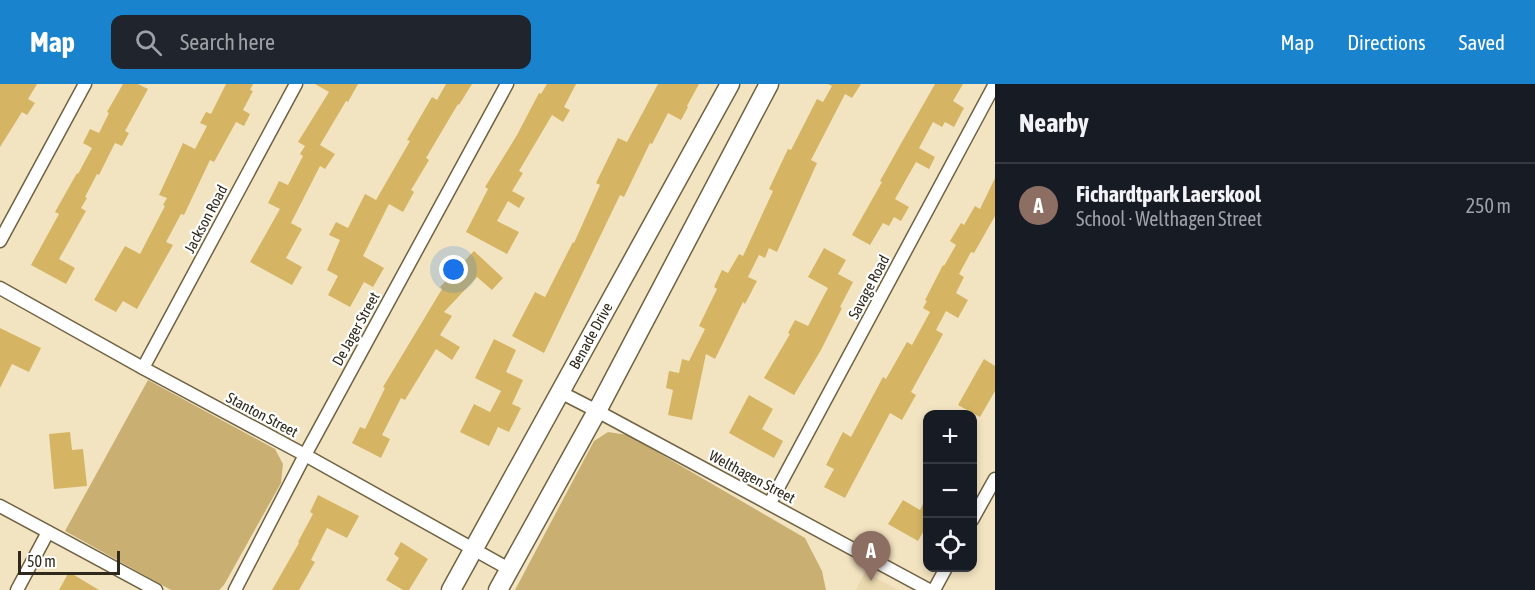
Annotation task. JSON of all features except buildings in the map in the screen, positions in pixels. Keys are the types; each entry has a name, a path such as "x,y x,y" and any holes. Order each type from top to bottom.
{"street":[{"path":"0,241 85,84"},
{"name":"Jackson Road","path":"143,368 296,84"},
{"name":"De Jager Street","path":"235,590 305,455 507,84"},
{"name":"Benade Drive","path":"451,590 730,84"},
{"path":"498,590 597,411 769,84"},
{"name":"Savage Road","path":"770,503 990,107 995,84"},
{"name":"Stanton Street","path":"0,288 509,569"},
{"name":"Welthagen Street","path":"560,392 929,590"},
{"path":"973,518 995,478"},
{"path":"0,506 156,590"},
{"path":"18,590 48,532"},
{"path":"934,590 943,572"}],"shaded area":[{"path":"148,380 275,449 283,464 281,483 224,585 219,590 171,590 65,531"},
{"path":"608,432 628,435 805,538 822,571 826,590 515,590 594,441"},
{"path":"865,572 898,590 856,590"}],"place":[{"name":"Fichardtpark Laerskool","path":"871,581"}]}
